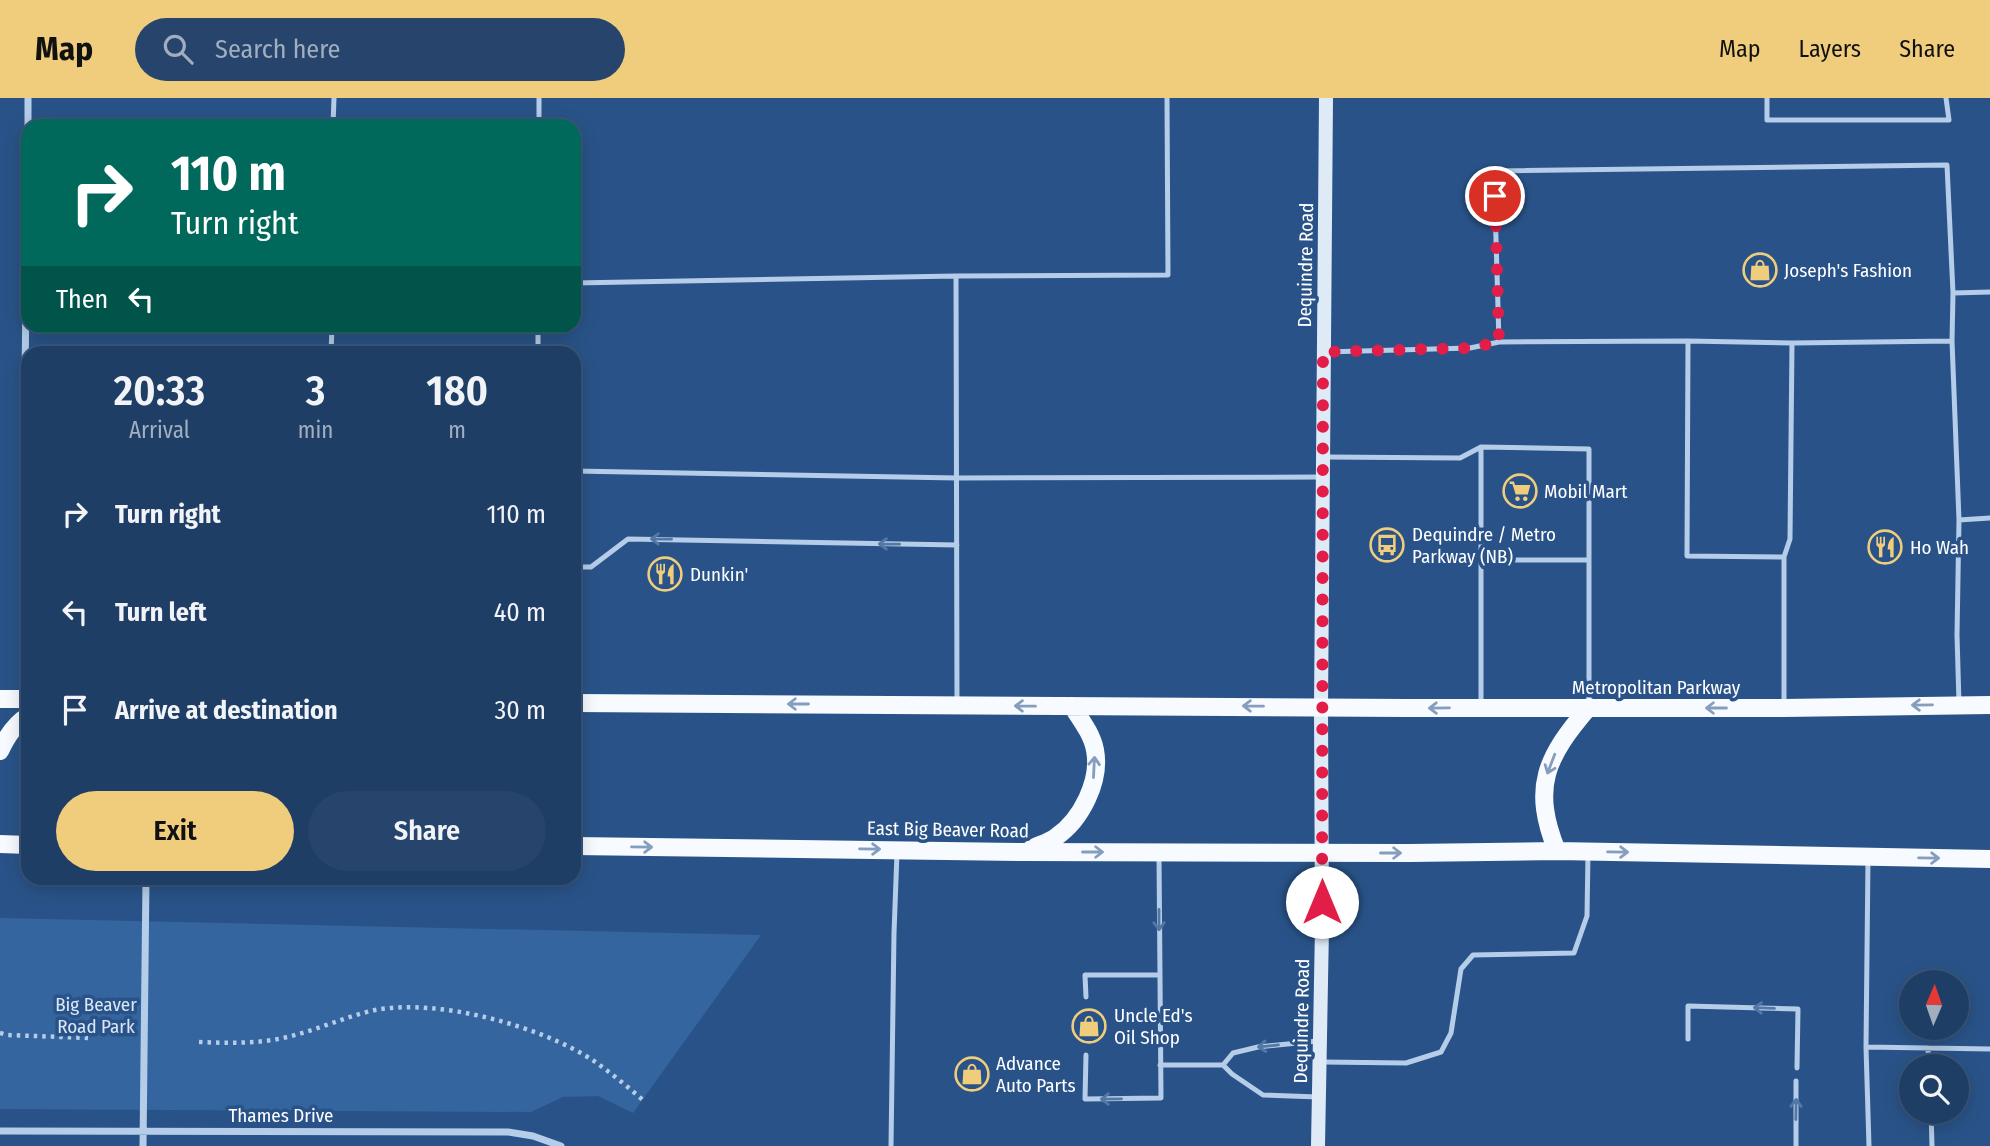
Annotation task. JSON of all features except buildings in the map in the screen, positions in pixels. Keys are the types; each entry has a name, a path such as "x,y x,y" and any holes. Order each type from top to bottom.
{"main road":[{"name":"Dequindre Road","path":"1318,1146 1326,98"},
{"path":"0,699 21,699"},
{"path":"581,703 1321,707"},
{"name":"Metropolitan Parkway","path":"1321,707 1784,708 1990,705"},
{"path":"1024,852 1056,837 1073,821 1087,799 1095,776 1095,751 1087,729 1072,706"},
{"path":"1557,851 1543,803 1545,779 1555,753 1569,730 1589,708"},
{"path":"0,751 21,720"},
{"path":"0,828 13,845"},
{"name":"East Big Beaver Road","path":"581,846 1322,853"},
{"path":"1322,853 1588,851 1990,859"}],"street":[{"path":"28,119 29,98"},
{"path":"143,1146 146,885"},
{"name":"Thames Drive","path":"0,1130 508,1132 533,1136 561,1146"}],"lane":[{"path":"333,119 334,98"},
{"path":"539,98 539,119"},
{"path":"581,283 1168,275 1167,98"},
{"path":"1767,98 1768,120 1949,120 1946,98"},
{"path":"1499,342 1494,172 1947,165 1959,520 1959,705"},
{"path":"956,276 957,705"},
{"path":"1953,293 1990,292"},
{"path":"1688,341 1687,556 1784,557"},
{"path":"1323,352 1470,348 1499,342 1952,341"},
{"path":"1784,708 1784,557 1790,539 1792,343"},
{"path":"1323,457 1460,458 1481,447 1589,449 1589,708"},
{"path":"1481,447 1481,708"},
{"path":"581,471 957,478 1323,477"},
{"path":"1959,520 1990,519"},
{"path":"581,567 591,567 628,539 957,545"},
{"path":"1481,560 1589,560"},
{"path":"891,1146 898,849"},
{"path":"1319,1062 1406,1063 1441,1052 1451,1033 1461,969 1473,955 1574,953 1587,916 1588,851"},
{"path":"1086,1055 1085,1099 1161,1098 1159,852"},
{"path":"1868,857 1866,1047 1869,1146"},
{"path":"1086,997 1085,975 1160,975"},
{"path":"1688,1039 1688,1006 1798,1009 1797,1068"},
{"path":"1223,1065 1233,1053 1258,1047 1320,1041"},
{"path":"1866,1047 1990,1049"},
{"path":"1928,1048 1928,1054"},
{"path":"1160,1065 1223,1065 1263,1095 1319,1097"},
{"path":"1796,1146 1797,1081"},
{"path":"1931,1124 1932,1146"}],"path":[{"path":"199,1042 253,1043 284,1038 355,1015 408,1006 451,1010 516,1026 553,1041 592,1060 644,1101"},
{"path":"0,1033 88,1038"}],"green space":[{"name":"Big Beaver Road Park","path":"0,918 761,935 633,1113 598,1096 563,1097 531,1112 0,1109"}],"place":[{"name":"Joseph's Fashion","path":"1760,270"},
{"name":"Mobil Mart","path":"1520,491"},
{"name":"Dequindre / Metro Parkway (NB)","path":"1387,545"},
{"name":"Ho Wah","path":"1885,547"},
{"name":"Dunkin'","path":"665,574"},
{"name":"Uncle Ed's Oil Shop","path":"1089,1026"},
{"name":"Advance Auto Parts","path":"972,1074"}],"route":[{"path":"1322,902 1323,352 1470,348 1499,342 1495,196"}]}
